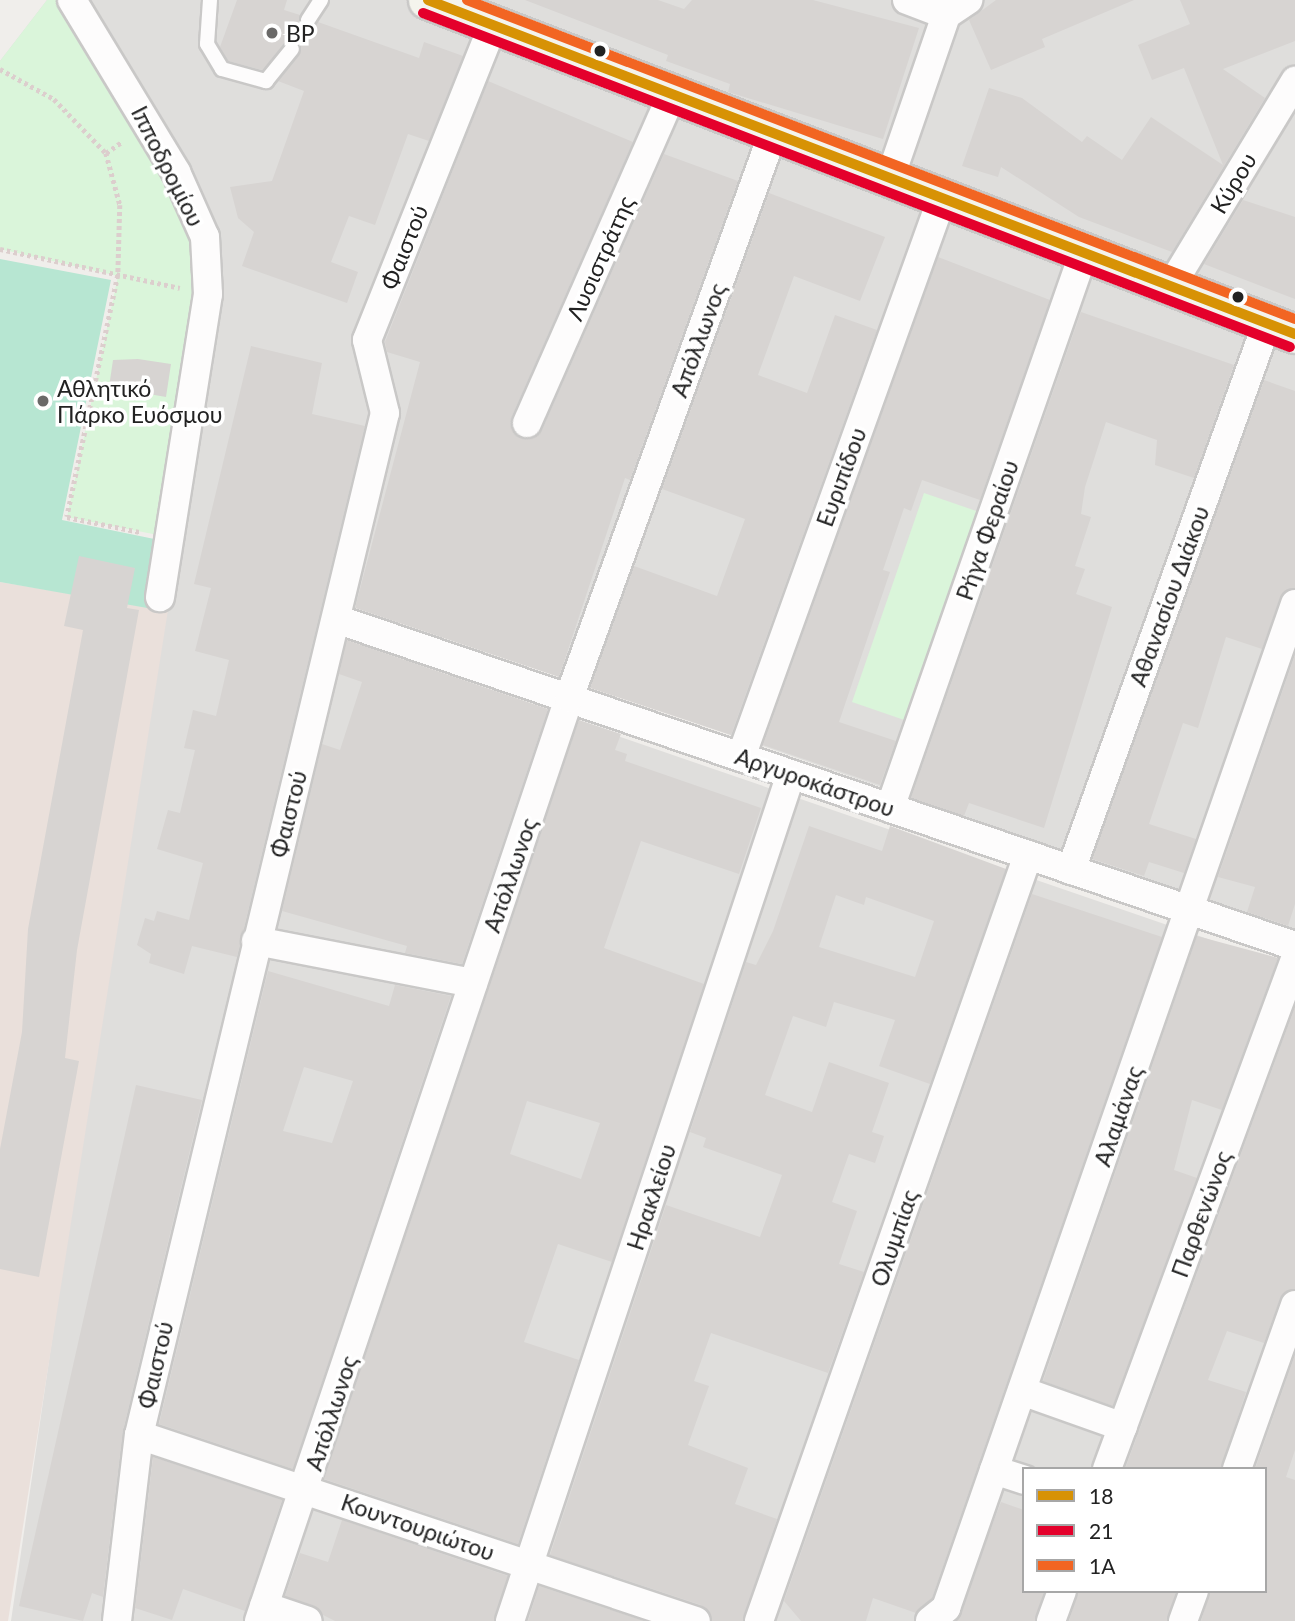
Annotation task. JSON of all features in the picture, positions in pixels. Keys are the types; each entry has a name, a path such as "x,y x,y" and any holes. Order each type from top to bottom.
{"main road":[{"path":"428,0 1281,328"}],"street":[{"name":"Ιπποδρομίου","path":"72,0 176,172 205,237 208,294 159,597"},
{"path":"890,178 957,7 907,0"},
{"name":"Φαιστού","path":"117,1621 138,1435 385,413 367,340 493,25"},
{"name":"Κύρου","path":"1171,286 1295,81"},
{"name":"Λυσιστράτης","path":"527,423 672,94"},
{"name":"Απόλλωνος","path":"261,1614 306,1489 569,698 773,133"},
{"name":"Ευριπίδου","path":"740,757 943,198"},
{"name":"Ρήγα Φεραίου","path":"890,808 1084,253"},
{"name":"Αθανασίου Διάκου","path":"1071,870 1281,328"},
{"name":"Αλαμάνας","path":"930,1621 946,1608 1295,604"},
{"name":"Αργυροκάστρου","path":"336,619 1295,946"},
{"name":"Ηρακλείου","path":"510,1621 791,774"},
{"name":"Ολυμπίας","path":"760,1621 1028,855"},
{"path":"256,941 473,982"},
{"name":"Παρθενώνος","path":"1108,1467 1295,959"},
{"path":"1238,1467 1295,1306"},
{"path":"1022,1391 1123,1427"},
{"name":"Κουντουριώτου","path":"138,1435 696,1621"},
{"path":"995,1470 1022,1479"},
{"path":"1051,1621 1061,1593"},
{"path":"1183,1621 1193,1593"},
{"path":"261,1614 308,1621"}],"lane":[{"path":"210,0 207,44 222,69 265,81 292,49"},
{"path":"308,20 320,0"}],"path":[{"path":"0,69 54,99 106,153 120,205 118,275 67,517 168,537"},
{"path":"0,250 208,294"}],"shaded area":[{"path":"47,0 1295,0 1295,931 331,596 321,634 1295,969 1295,1621 11,1621 157,621 216,295 0,61"},
{"path":"0,582 168,610 8,1621 0,1621"}],"green space":[{"path":"47,0 72,0 205,237 168,537 67,517 118,276 0,249 0,61"},
{"name":"Αθλητικό Πάρκο Ευόσμου","path":"0,259 111,280 62,520 164,541 153,609 0,582"},
{"path":"924,493 977,511 905,720 852,702"}],"building":[{"path":"237,0 287,0 284,10 300,15 303,28 318,22 419,58 424,42 463,56 429,141 408,134 375,225 349,216 331,262 358,272 347,303 242,266 254,232 238,218 230,187 272,181 304,91 278,81 301,51 294,40 262,70 228,61 220,47"},
{"path":"525,0 658,0 684,9 692,0 813,0 919,28 883,139 728,92 730,84 666,61 668,55"},
{"path":"996,0 1134,0 1042,39 1045,47 991,70 969,20"},
{"path":"1180,0 1295,0 1295,41 1223,69 1265,98 1172,252 1079,217 1001,167 998,177 962,166 989,88 1022,98 1082,142 1087,136 1122,160 1151,117 1223,165 1184,68 1152,80 1138,45 1190,24"},
{"path":"488,81 633,142 512,416 521,438 542,430 664,154 738,181 630,480 625,478 559,677 355,608 420,362 387,352 385,342"},
{"path":"769,193 885,237 860,301 794,276 758,375 807,393 835,315 877,330 731,735 590,688 634,566 717,596 745,519 662,489"},
{"path":"1243,200 1295,217 1295,299 1204,264"},
{"path":"938,257 1050,300 980,500 922,480 911,511 904,508 883,570 890,572 839,722 896,741 880,785 763,745"},
{"path":"1081,312 1234,365 1194,478 1155,465 1157,440 1106,422 1085,487 1081,514 1091,517 1075,566 1085,569 1076,594 1112,607 1044,828 969,803 964,816 911,798"},
{"path":"251,346 322,363 312,414 365,426 237,957 192,946 184,974 149,963 151,954 137,945 145,918 154,921 157,911 189,920 203,863 157,849 168,810 180,813 195,750 184,748 193,710 216,716 229,660 195,651 211,588 194,584"},
{"path":"138,359 171,364 166,397 109,387 113,360"},
{"path":"1264,380 1295,391 1295,588 1280,598 1262,649 1226,637 1198,728 1183,723 1149,824 1196,839 1184,873 1149,862 1144,876 1092,859"},
{"path":"79,556 135,568 127,608 139,610 77,950 65,1058 79,1061 39,1277 0,1269 0,1149 22,1032 28,929 83,630 64,626"},
{"path":"347,640 548,709 462,964 405,953 407,946 282,911 322,744 340,750 362,682 339,674"},
{"path":"1295,655 1295,904 1288,926 1247,912 1255,887 1218,877"},
{"path":"579,720 621,734 615,750 627,754 625,761 761,808 739,874 641,841 604,948 704,984 612,1262 558,1244 524,1342 579,1360 518,1544 324,1479","holes":["527,1101 600,1123 581,1179 510,1154"]},
{"path":"809,826 882,851 890,826 1006,869 930,1084 879,1066 895,1020 834,1002 826,1027 793,1016 765,1095 812,1112 829,1062 889,1083 872,1132 884,1136 875,1163 849,1154 832,1202 857,1211 839,1264 864,1272 828,1373 711,1333 694,1381 709,1386 688,1445 748,1468 735,1504 777,1519 743,1621 712,1621 701,1605 550,1555 666,1205 760,1237 782,1175 703,1147 706,1138 690,1132 746,962 756,965 773,931","holes":["836,895 864,905 866,897 934,921 915,977 819,947"]},
{"path":"1032,894 1162,937 932,1598 916,1613 873,1598 866,1621 801,1621 784,1601"},
{"path":"1197,936 1278,958 1222,1110 1192,1100 1174,1170 1197,1178 1113,1406 1043,1381"},
{"path":"268,971 389,1006 395,985 451,996 293,1469 159,1424","holes":["304,1067 353,1081 332,1143 283,1131"]},
{"path":"1295,1007 1295,1289 1280,1299 1264,1343 1227,1331 1208,1380 1246,1392 1222,1467 1126,1467"},
{"path":"136,1085 202,1100 123,1431 103,1597 92,1593 83,1621 19,1606"},
{"path":"1295,1355 1295,1450 1286,1477 1295,1480 1295,1621 1201,1621 1209,1593 1267,1593 1267,1467 1256,1467"},
{"path":"153,1457 282,1500 245,1611 183,1589 172,1620 135,1608"},
{"path":"1001,1502 1022,1509 1022,1593 1043,1593 1035,1621 956,1621"},
{"path":"342,1520 508,1576 494,1621 335,1621 285,1596 300,1553 328,1562"},
{"path":"539,1586 644,1621 528,1621"},
{"path":"1077,1593 1175,1593 1167,1621 1069,1621"}],"transit line":[{"name":"18","path":"428,0 1295,334"},
{"name":"1Α","path":"467,0 1295,319"},
{"name":"21","path":"423,13 1290,347"}],"place":[{"name":"BP","path":"272,33"},
{"name":"Αθλητικό Πάρκο Ευόσμου","path":"43,401"}]}
